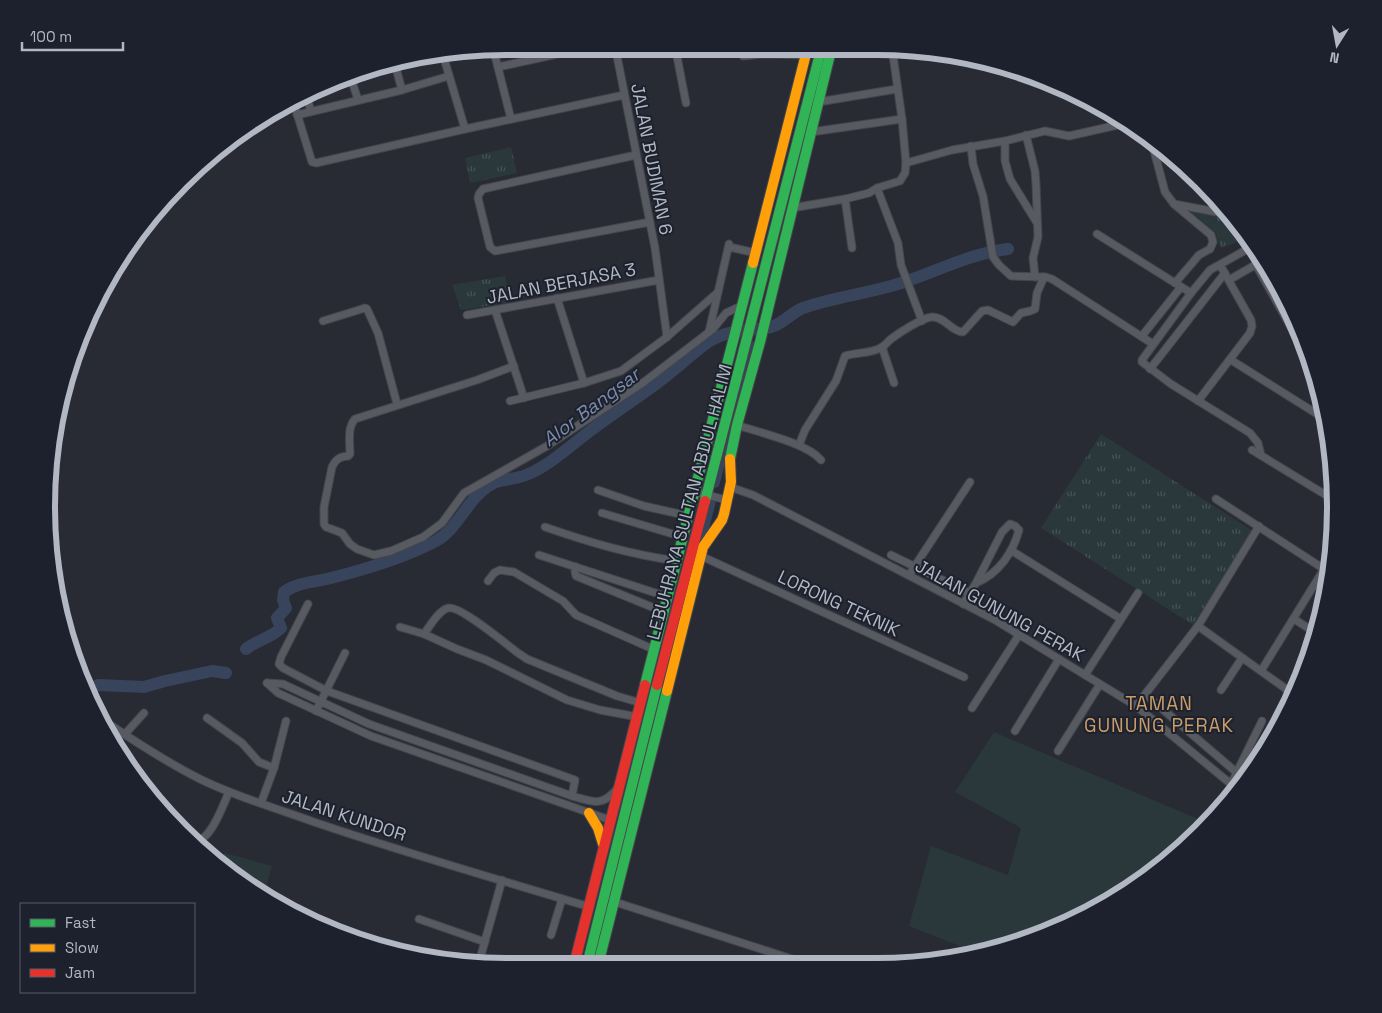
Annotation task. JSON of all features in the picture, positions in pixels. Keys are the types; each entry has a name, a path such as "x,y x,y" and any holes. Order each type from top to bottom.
{"main road":[{"name":"LEBUHRAYA SULTAN ABDUL HALIM","path":"576,958 705,447 743,309 806,55"},
{"name":"LEBUHRAYA SULTAN ABDUL HALIM","path":"589,958 622,823 648,746 708,495 820,55"},
{"path":"600,958 615,902 648,746 704,543 722,520 730,487 730,461 737,426 760,342 830,55"},
{"path":"589,813 602,835 603,848"}],"street":[{"path":"494,55 511,119"},
{"path":"498,67 553,55"},
{"name":"JALAN BUDIMAN 6","path":"617,55 655,248 667,337"},
{"path":"677,55 686,103"},
{"path":"743,56 754,55"},
{"path":"792,208 869,193 877,188 900,181 903,178 906,163 893,56"},
{"path":"444,60 465,129"},
{"path":"396,69 402,90"},
{"path":"297,115 402,90 449,76"},
{"path":"352,82 358,100"},
{"path":"818,102 897,88"},
{"path":"295,108 312,162 316,163 624,95"},
{"path":"308,101 311,111"},
{"path":"811,132 902,120"},
{"path":"906,163 971,146 1048,131 1069,136 1117,125"},
{"path":"1026,135 1035,171 1038,237 1033,258 1035,277"},
{"path":"1004,141 1005,161 1010,180 1037,223"},
{"path":"971,146 973,164 983,196 993,257 999,266 1011,276 1052,279 1153,344"},
{"path":"1142,336 1199,255 1210,250 1213,246 1211,235 1174,204 1165,192 1154,152"},
{"path":"636,155 483,189 478,194 478,198 490,247 495,251 650,222"},
{"path":"877,188 898,242 901,265 922,321"},
{"path":"845,199 852,248"},
{"path":"1174,204 1218,212"},
{"path":"1096,234 1191,293"},
{"path":"709,332 729,246 756,253"},
{"path":"1247,250 1210,270 1142,360 1144,365 1150,370 1250,433 1258,443 1261,455"},
{"path":"1150,370 1227,276 1256,264"},
{"path":"1198,401 1231,360 1250,333 1252,326 1251,320 1220,265"},
{"path":"799,445 805,430 836,381 844,356 882,347 891,339 922,321 933,317 958,332 963,332 982,311 988,310 1013,322 1021,313 1030,312 1034,309 1037,293 1044,277"},
{"name":"JALAN BERJASA 3","path":"467,315 659,280"},
{"path":"510,401 584,383 621,371 667,337 718,292"},
{"path":"557,298 584,383"},
{"path":"324,321 358,309 368,309 378,333 397,404"},
{"path":"514,366 477,380 360,416 352,423 350,429 350,454 334,461 332,467 324,507 324,524 326,527 342,533 350,544 368,554 381,554 391,551 423,537 438,527 464,493 557,440 644,382 709,332 726,313 743,309"},
{"path":"495,310 524,398"},
{"path":"882,347 894,383"},
{"path":"1231,360 1317,415"},
{"path":"737,426 799,445 816,454 821,460"},
{"path":"1252,450 1327,495"},
{"path":"909,575 970,482"},
{"name":"JALAN GUNUNG PERAK","path":"730,487 753,495 909,575 1019,635 1136,706 1231,784"},
{"path":"598,490 644,506 688,516"},
{"path":"695,492 727,500"},
{"path":"1216,499 1322,568"},
{"path":"602,513 683,537"},
{"path":"963,604 1002,532 1010,524 1015,526 1019,530 1012,551 988,578 976,583"},
{"path":"1136,706 1198,626 1258,526"},
{"path":"545,528 637,555 677,561"},
{"path":"1012,551 1121,619"},
{"path":"538,555 668,597"},
{"path":"891,555 969,593"},
{"name":"LORONG TEKNIK","path":"701,556 964,677"},
{"path":"576,567 576,576 664,612"},
{"path":"488,581 494,573 500,570 514,572 563,601 576,615 655,650"},
{"path":"1261,671 1322,573"},
{"path":"1086,676 1138,593"},
{"path":"308,604 281,657 279,664 283,668 327,691 575,780 572,796"},
{"path":"424,634 444,610 453,608 464,613 527,659 616,696 641,703"},
{"path":"1294,619 1310,629"},
{"path":"1198,626 1288,690"},
{"path":"400,627 424,634 486,660 567,700 600,710 638,717"},
{"path":"972,708 1019,635"},
{"path":"316,711 345,653"},
{"path":"1221,690 1242,658"},
{"path":"1015,731 1059,659"},
{"path":"610,820 371,736 278,694 267,683 283,684 369,724 591,802 601,802 611,796 621,784"},
{"path":"1058,750 1100,684"},
{"path":"1146,695 1236,772"},
{"path":"125,734 144,713"},
{"path":"207,718 242,743 259,762 274,768"},
{"path":"261,804 274,768 286,721"},
{"path":"1231,784 1262,721"},
{"name":"JALAN KUNDOR","path":"112,726 201,780 229,792 373,842 590,907"},
{"path":"202,840 208,834 229,792"},
{"path":"481,957 502,880"},
{"path":"551,935 562,898"},
{"path":"615,902 789,958"},
{"path":"419,919 485,942"}],"green space":[{"path":"511,147 517,173 470,183 465,158"},
{"path":"1189,210 1220,215 1240,241 1221,248 1215,232"},
{"path":"505,276 510,302 461,310 452,285"},
{"path":"1101,434 1253,531 1193,625 1041,528"},
{"path":"994,732 1200,820 1150,865 1101,898 1048,924 992,943 966,949 909,926 931,846 1008,875 1021,828 955,792"},
{"path":"225,853 272,866 266,888 232,865 221,856"}],"waterway":[{"name":"Alor Bangsar","path":"246,649 281,628 277,618 286,608 283,600 284,592 301,584 345,575 385,562 411,553 436,541 452,528 477,495 485,488 494,483 526,475 543,466 660,381 708,342 731,333 771,327 799,310 813,305 891,286 978,255 1008,249"},
{"path":"716,484 753,345"},
{"path":"701,546 712,503"},
{"name":"Alor Bangsar","path":"93,687 98,685 144,687 212,671 226,673"}],"traffic: fast":[{"path":"705,501 820,55"},
{"path":"730,459 830,55"},
{"path":"645,685 753,263"},
{"path":"589,958 657,685"},
{"path":"600,958 667,691"}],"traffic: slow":[{"path":"753,263 806,55"},
{"path":"667,691 703,547 722,520 724,514 731,482 730,459"},
{"path":"589,813 598,828 603,844"}],"traffic: jam":[{"path":"657,685 705,501"},
{"path":"576,958 645,685"}],"district":[{"name":"TAMAN GUNUNG PERAK","path":"1159,714"}]}
